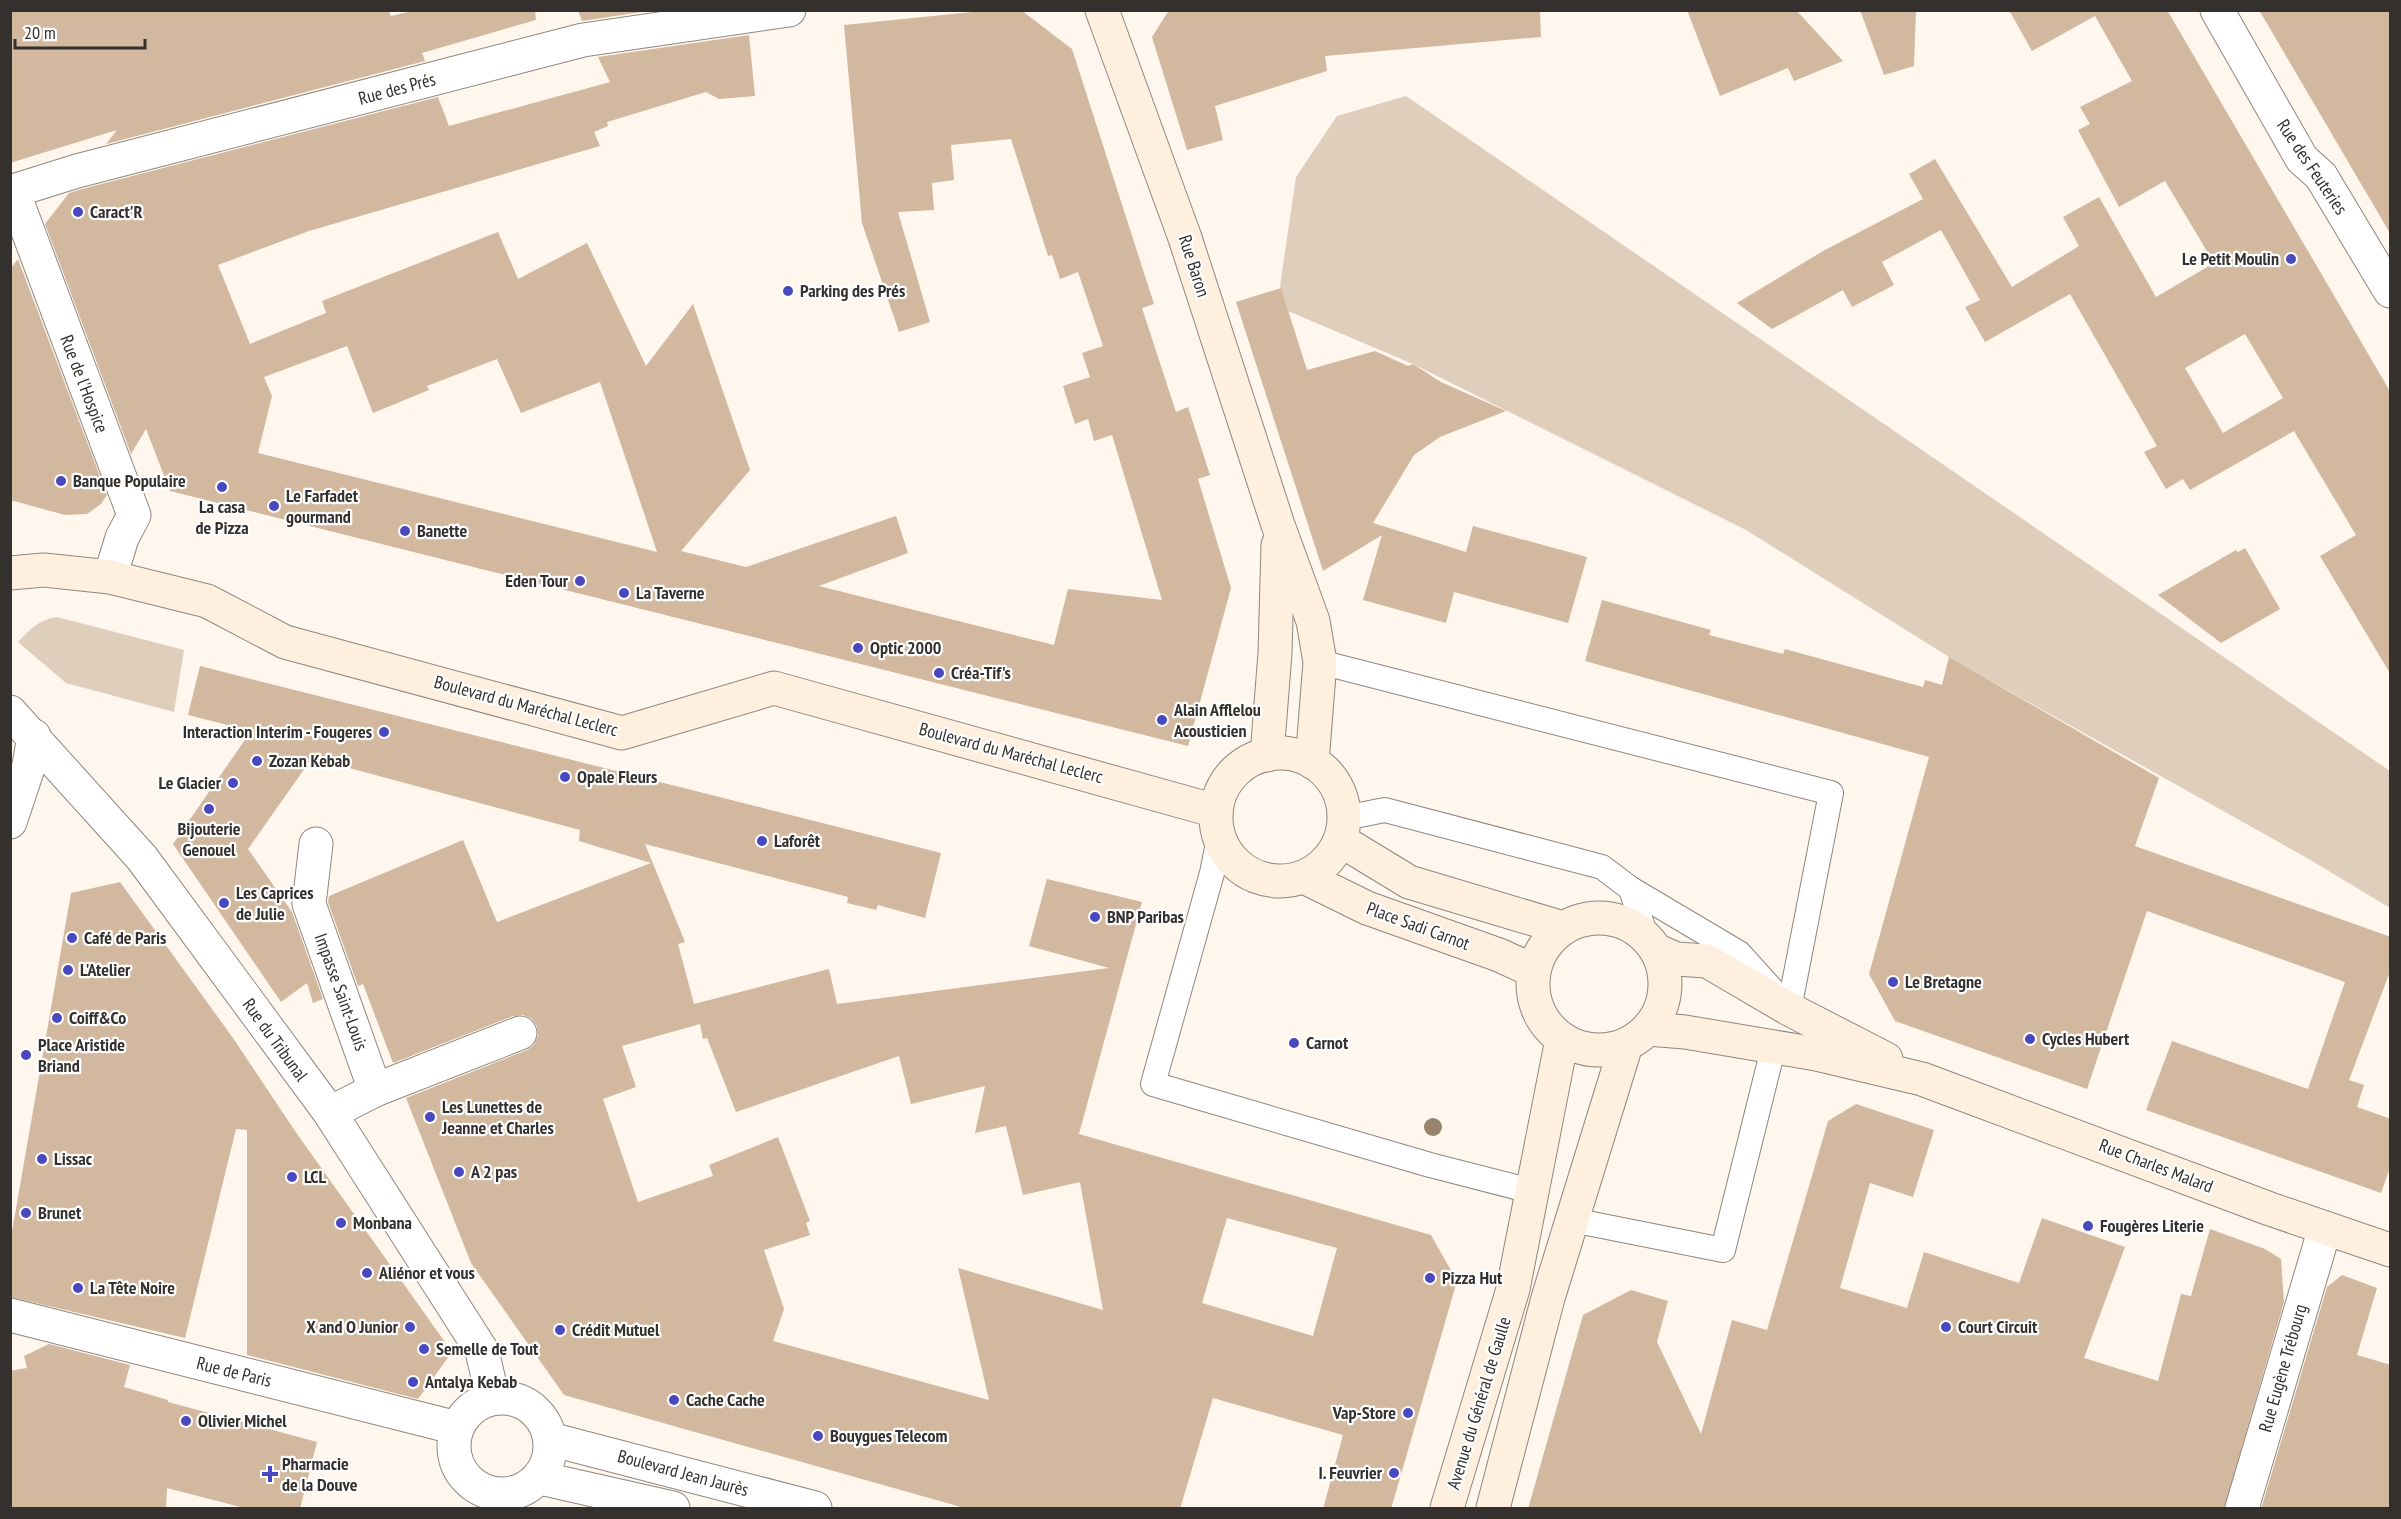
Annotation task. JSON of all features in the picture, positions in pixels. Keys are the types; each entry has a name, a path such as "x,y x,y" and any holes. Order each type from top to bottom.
{"main road":[{"name":"Rue Baron","path":"1102,10 1185,238 1278,525 1313,621 1320,662 1312,762"},
{"name":"Rue Baron","path":"1268,755 1275,652 1278,525"},
{"name":"Boulevard du Maréchal Leclerc","path":"10,573 44,570 110,577 207,601 285,642 622,733 774,688 1217,824"},
{"path":"1268,755 1298,756 1312,762 1326,772 1336,786 1342,801 1342,829 1331,855 1319,868 1304,877 1283,882 1262,880 1244,871 1228,856 1217,824 1222,791 1233,774 1248,761 1268,755"},
{"path":"1342,829 1409,882 1563,928"},
{"name":"Place Sadi Carnot","path":"1304,877 1366,908 1499,955 1534,971"},
{"path":"1605,917 1626,922 1651,943 1676,959 1707,961 1790,1009 1827,1044 1773,1049 1685,1032 1637,1037 1604,1050 1582,1048 1562,1039 1547,1026 1537,1009 1533,990 1534,971 1539,954 1549,939 1563,928 1583,919 1605,917"},
{"path":"1572,1220 1637,1037 1660,1012 1666,992 1665,971 1651,943"},
{"path":"1531,1191 1562,1039"},
{"name":"Rue Charles Malard","path":"1827,1044 2325,1228 2391,1250"},
{"name":"Avenue du Général de Gaulle","path":"1447,1509 1513,1289 1531,1191"},
{"name":"Avenue du Général de Gaulle","path":"1493,1509 1545,1309 1572,1220"}],"street":[{"name":"Rue des Prés","path":"12,191 77,171 583,40 789,10"},
{"name":"Rue des Feuteries","path":"2217,10 2302,159 2321,176 2391,291"},
{"name":"Rue de l'Hospice","path":"12,191 134,515 122,538 110,577"},
{"name":"Rue du Tribunal","path":"10,712 142,858 330,1113 482,1351 494,1398"},
{"path":"10,822 29,765 34,736"},
{"name":"Impasse Saint-Louis","path":"316,844 309,904 375,1090"},
{"path":"330,1113 375,1090 520,1033"},
{"name":"Rue Eugène Trébourg","path":"2242,1509 2325,1228"},
{"name":"Rue de Paris","path":"10,1315 457,1428"},
{"path":"494,1398 509,1398 530,1407 546,1424 550,1439 549,1459 540,1478 528,1488 513,1494 491,1493 472,1485 455,1461 453,1444 457,1428 466,1414 478,1404 494,1398"},
{"name":"Boulevard Jean Jaurès","path":"550,1439 815,1509"},
{"name":"Boulevard Jean Jaurès","path":"540,1478 632,1503 673,1509"}],"lane":[{"path":"1320,662 1832,793 1790,1009"},
{"path":"1342,829 1385,810 1537,848 1602,867 1631,889 1739,953 1790,1009"},
{"path":"1217,824 1212,873 1153,1084 1430,1165 1531,1191"},
{"path":"1631,889 1651,943"},
{"path":"1572,1220 1723,1250 1773,1049"}],"shaded area":[{"path":"1406,96 2390,771 2390,908 2307,858 1957,662 1746,530 1413,364 1288,311 1280,286 1296,177 1337,116"},
{"path":"57,617 184,650 174,712 66,683 18,642 36,625"}],"building":[{"path":"10,10 388,10 391,16 417,10 535,10 536,20 422,53 425,61 106,144 117,130 10,163"},
{"path":"578,10 655,10 582,21"},
{"path":"992,10 1021,10 1072,49 1154,304 1142,308 1176,412 1188,407 1210,475 1198,479 1231,588 1188,746 170,491 146,429 131,454 45,224 69,193 438,97 449,126 610,82 598,57 749,35 755,96 719,99 706,92 607,122 608,126 594,132 600,146 309,231 218,265 250,344 326,313 322,301 498,232 518,279 587,243 646,366 693,304 750,470 681,551 746,567 896,516 908,553 819,586 1054,645 1068,589 1162,600 1112,435 1094,441 1088,419 1075,424 1063,386 1090,377 1082,353 1103,346 1078,272 1060,279 1052,255 1048,256 1011,139 951,145 954,180 932,183 934,210 898,212 930,322 899,332 862,223 844,25","holes":["347,346 373,413 429,390 427,386 497,359 521,413 600,382 657,552 258,453 272,396 264,377"]},
{"path":"1169,10 1540,10 1541,37 1325,56 1327,71 1215,106 1223,140 1187,150 1152,37"},
{"path":"1687,10 1796,10 1843,61 1794,81 1788,68 1720,96"},
{"path":"1860,10 1916,10 1914,66 1884,75"},
{"path":"2009,10 2167,10 2391,393 2391,675 2320,556 2356,535 2294,431 2190,490 2183,479 2166,489 2144,452 2157,446 2070,294 1985,342 1965,307 1980,300 1941,230 1882,262 1894,285 1852,307 1843,290 1772,329 1737,303 1823,251 1923,199 1909,174 1935,159 2012,287 2079,246 2063,217 2099,197 2156,297 2214,263 2165,181 2119,207 2078,130 2090,124 2080,107 2132,81 2095,16 2032,51","holes":["2245,334 2283,398 2223,433 2185,368"]},
{"path":"2259,10 2391,10 2391,235 2289,61"},
{"path":"18,259 107,495 101,504 87,514 65,515 10,500 10,269"},
{"path":"1281,288 1307,370 1375,351 1408,366 1413,364 1441,382 1506,411 1440,437 1414,455 1373,523 1466,552 1473,526 1587,557 1568,623 1454,592 1446,623 1363,600 1382,535 1323,571 1236,302"},
{"path":"2245,548 2280,609 2221,643 2158,595 2236,550 2238,552"},
{"path":"1602,600 1711,630 1709,635 1783,654 1785,649 1923,687 1925,680 1942,685 1949,657 2159,778 2135,846 2391,937 2391,969 2349,1080 2364,1085 2357,1107 2391,1119 2391,1165 2381,1193 2146,1110 2172,1041 2308,1089 2345,982 2147,911 2087,1089 1895,1021 1869,974 1929,757 1585,661"},
{"path":"200,666 941,853 925,918 878,905 876,910 847,903 848,897 645,844 685,942 678,944 694,1004 829,969 837,1004 1109,968 1029,946 1047,879 1142,902 1079,1134 1431,1235 1457,1281 1391,1509 1323,1509 1343,1435 1213,1398 1180,1509 968,1509 564,1395 471,1263 406,1098 527,1050 534,1045 538,1036 537,1026 532,1019 523,1015 513,1016 393,1063 363,984 358,986 328,902 329,896 463,840 497,922 651,863 579,841 580,830 312,758 248,849 292,912 323,999 313,1003 307,983 281,1002 173,844 251,731 188,715","holes":["700,1024 703,1039 707,1038 736,1112 899,1056 911,1104 985,1086 975,1133 1006,1126 1023,1195 1080,1182 1103,1310 958,1268 989,1400 773,1341 784,1309 764,1250 810,1235 806,1223 810,1221 778,1137 709,1165 713,1176 638,1202 603,1099 636,1087 622,1046","1227,1218 1337,1248 1313,1336 1202,1303"]},
{"path":"120,882 233,1038 295,1131 452,1352 418,1399 247,1355 247,1130 236,1129 185,1338 10,1297 10,1243 71,893"},
{"path":"1856,1104 1934,1130 1913,1197 1870,1183 1840,1288 1907,1308 1924,1252 2019,1283 2042,1218 2125,1247 2084,1358 2158,1381 2181,1294 2191,1296 2210,1229 2265,1249 2281,1259 2284,1302 2224,1509 1528,1509 1583,1315 1631,1290 1668,1301 1657,1342 1701,1434 1732,1320 1767,1330 1828,1121"},
{"path":"2342,1275 2377,1288 2357,1355 2391,1365 2391,1509 2261,1509 2327,1287"},
{"path":"49,1344 130,1365 124,1387 168,1400 168,1402 317,1442 300,1509 248,1509 167,1488 166,1509 10,1509 10,1371 27,1368 24,1356"}],"place":[{"name":"Caract'R","path":"78,212"},
{"name":"Le Petit Moulin","path":"2291,259"},
{"name":"Parking des Prés","path":"788,291"},
{"name":"Banque Populaire","path":"61,481"},
{"name":"La casa de Pizza","path":"222,487"},
{"name":"Le Farfadet gourmand","path":"274,506"},
{"name":"Banette","path":"405,531"},
{"name":"Eden Tour","path":"580,581"},
{"name":"La Taverne","path":"624,593"},
{"name":"Optic 2000","path":"858,648"},
{"name":"Créa-Tif's","path":"939,673"},
{"name":"Alain Afflelou Acousticien","path":"1162,720"},
{"name":"Interaction Interim - Fougeres","path":"384,732"},
{"name":"Zozan Kebab","path":"257,761"},
{"name":"Opale Fleurs","path":"565,777"},
{"name":"Le Glacier","path":"233,783"},
{"name":"Bijouterie Genouel","path":"209,809"},
{"name":"Laforêt","path":"762,841"},
{"name":"Les Caprices de Julie","path":"224,903"},
{"name":"BNP Paribas","path":"1095,917"},
{"name":"Café de Paris","path":"72,938"},
{"name":"L'Atelier","path":"68,970"},
{"name":"Le Bretagne","path":"1893,982"},
{"name":"Coiff&Co","path":"57,1018"},
{"name":"Cycles Hubert","path":"2030,1039"},
{"name":"Carnot","path":"1294,1043"},
{"name":"Place Aristide Briand","path":"26,1055"},
{"name":"Les Lunettes de Jeanne et Charles","path":"430,1117"},
{"name":"Lissac","path":"42,1159"},
{"name":"A 2 pas","path":"459,1172"},
{"name":"LCL","path":"292,1177"},
{"name":"Brunet","path":"26,1213"},
{"name":"Monbana","path":"341,1223"},
{"name":"Fougères Literie","path":"2088,1226"},
{"name":"Aliénor et vous","path":"367,1273"},
{"name":"Pizza Hut","path":"1430,1278"},
{"name":"La Tête Noire","path":"78,1288"},
{"name":"X and O Junior","path":"410,1327"},
{"name":"Court Circuit","path":"1946,1327"},
{"name":"Crédit Mutuel","path":"560,1330"},
{"name":"Semelle de Tout","path":"424,1349"},
{"name":"Antalya Kebab","path":"413,1382"},
{"name":"Cache Cache","path":"674,1400"},
{"name":"Vap-Store","path":"1408,1413"},
{"name":"Olivier Michel","path":"186,1421"},
{"name":"Bouygues Telecom","path":"818,1436"},
{"name":"I. Feuvrier","path":"1394,1473"},
{"name":"Pharmacie de la Douve","path":"270,1474"}]}
